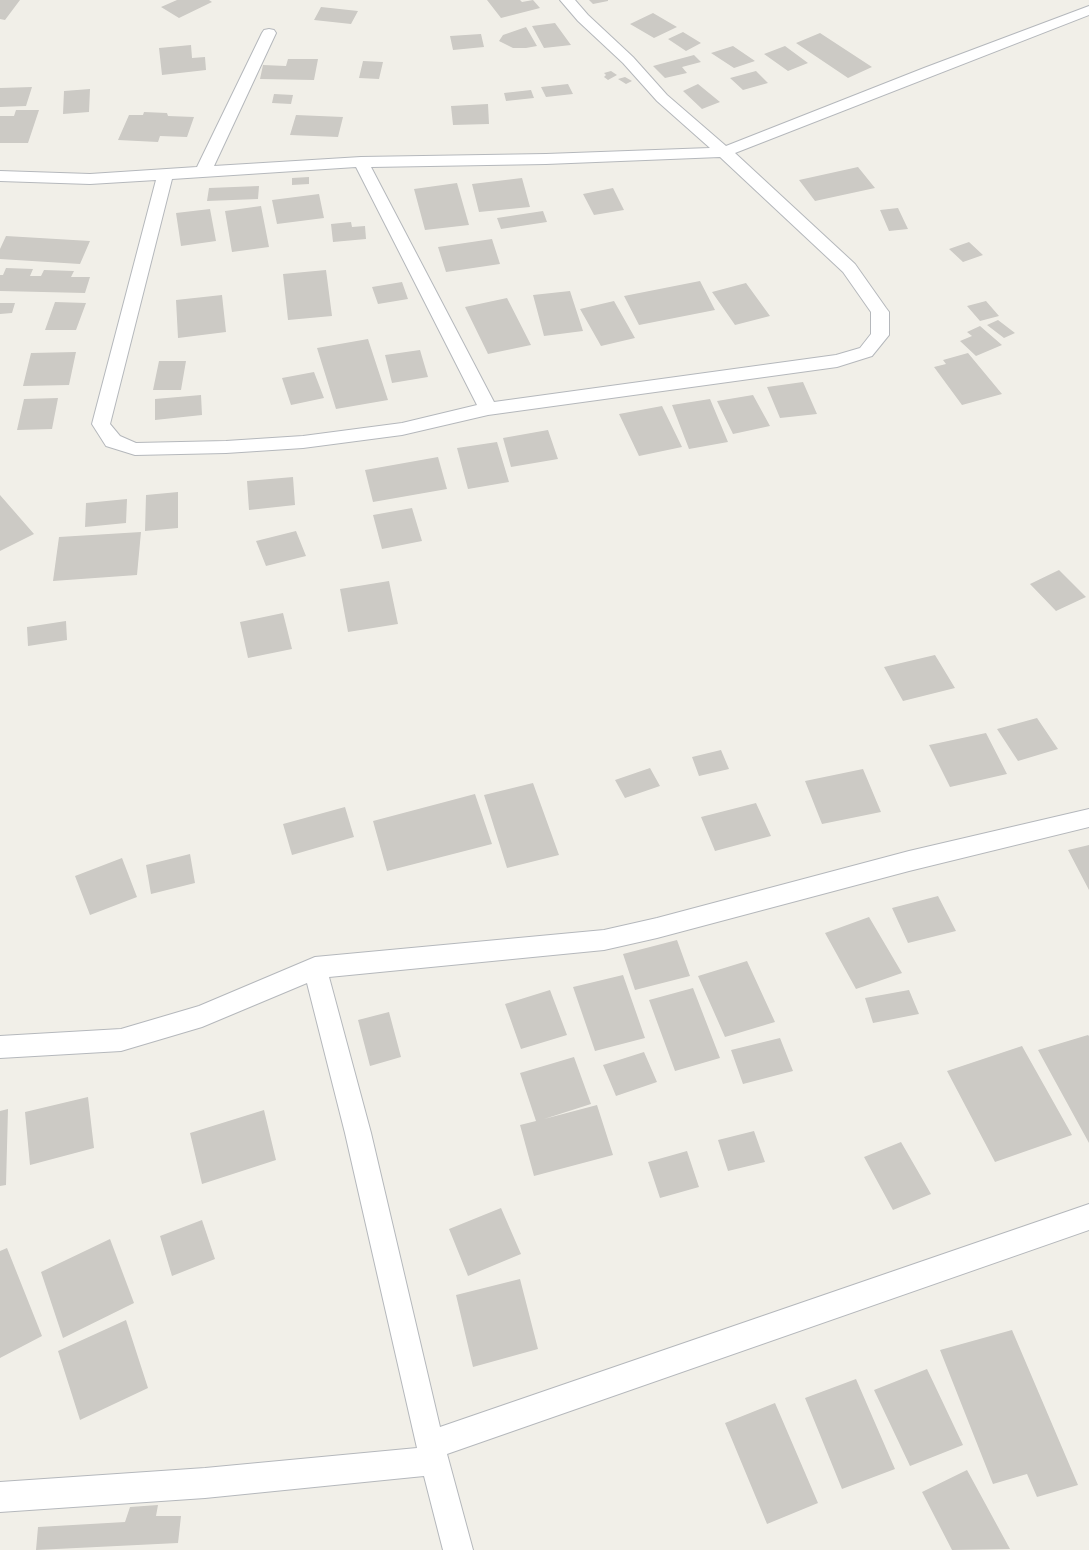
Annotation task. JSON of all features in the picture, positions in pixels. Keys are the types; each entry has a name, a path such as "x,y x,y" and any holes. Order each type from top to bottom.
{"street":[{"path":"165,175 101,424 113,441 135,449 226,447 302,442 402,428 488,409 837,361 866,352 880,335 880,312 849,268 724,152 662,98 628,60 583,18 567,0"},
{"path":"0,176 90,179 361,162 546,159 724,152 944,65 1089,10"},
{"path":"203,172 269,33"},
{"path":"361,162 488,409"},
{"path":"0,1047 121,1040 202,1016 315,968 604,940 657,928 909,861 1089,818"},
{"path":"315,968 358,1133 432,1453 458,1550"},
{"path":"0,1497 205,1483 432,1453 1089,1217"}],"building":[{"path":"0,0 20,0 5,20 0,19"},
{"path":"177,0 209,0 212,2 179,18 161,7"},
{"path":"487,0 520,0 522,2 533,0 540,8 501,18"},
{"path":"589,0 608,0 608,1 593,4"},
{"path":"321,7 358,11 351,24 314,20"},
{"path":"653,13 677,27 654,38 630,24"},
{"path":"555,23 571,45 544,48 532,26"},
{"path":"526,27 537,46 513,48 499,41 503,35"},
{"path":"683,32 701,43 686,51 668,39"},
{"path":"820,33 872,67 848,78 796,43"},
{"path":"481,34 484,47 453,50 450,36"},
{"path":"191,45 192,58 205,57 206,70 162,75 159,48"},
{"path":"733,46 755,61 734,68 711,53"},
{"path":"785,46 808,63 788,71 764,54"},
{"path":"694,55 701,62 682,67 687,73 665,78 653,66"},
{"path":"288,59 318,59 314,80 260,79 263,65 286,66"},
{"path":"363,61 383,62 379,79 359,78"},
{"path":"611,71 617,75 608,80 604,77 606,75 604,73"},
{"path":"756,71 768,83 743,90 730,78"},
{"path":"625,77 632,81 626,84 618,79"},
{"path":"568,84 573,94 546,97 541,87"},
{"path":"698,84 720,102 702,109 683,91"},
{"path":"32,87 26,106 0,107 0,88"},
{"path":"90,89 89,112 63,114 64,91"},
{"path":"531,90 534,98 506,101 504,93"},
{"path":"274,94 293,95 291,104 272,103"},
{"path":"488,104 489,124 453,125 451,106"},
{"path":"16,110 39,110 28,143 0,143 0,116 14,116"},
{"path":"144,112 167,113 168,116 194,117 187,137 160,136 158,142 118,140 129,115 143,115"},
{"path":"296,115 343,117 338,137 290,135"},
{"path":"858,167 875,188 815,201 799,180"},
{"path":"309,177 309,184 292,185 292,178"},
{"path":"522,178 530,207 479,212 472,184"},
{"path":"457,183 469,225 425,230 414,189"},
{"path":"259,186 258,199 207,201 209,188"},
{"path":"613,188 624,210 594,215 583,194"},
{"path":"319,194 324,218 277,224 272,200"},
{"path":"261,206 269,247 232,252 225,211"},
{"path":"898,208 908,229 889,231 880,210"},
{"path":"210,209 216,241 181,246 176,213"},
{"path":"543,211 547,222 501,229 497,218"},
{"path":"351,222 352,227 365,226 366,239 333,242 331,224"},
{"path":"6,236 90,241 80,264 0,259 0,249"},
{"path":"492,239 500,264 446,272 438,247"},
{"path":"969,242 983,255 963,262 949,249"},
{"path":"6,268 33,269 30,276 41,276 44,270 74,271 71,277 90,277 85,293 0,291 0,275 3,275"},
{"path":"326,270 332,316 288,320 283,274"},
{"path":"700,281 715,310 639,325 624,296"},
{"path":"402,282 408,299 378,304 372,287"},
{"path":"746,283 770,316 735,325 712,292"},
{"path":"570,291 583,331 544,336 533,295"},
{"path":"222,295 226,332 178,338 176,300"},
{"path":"507,298 531,345 488,354 465,307"},
{"path":"614,301 635,338 601,346 580,309"},
{"path":"986,301 999,316 980,321 967,306"},
{"path":"55,302 86,303 76,330 45,330"},
{"path":"0,303 15,303 12,313 0,314"},
{"path":"998,320 1015,333 1004,338 987,325"},
{"path":"980,326 1002,345 976,356 960,341 972,336 967,332"},
{"path":"368,339 388,400 336,409 317,348"},
{"path":"420,350 428,377 392,383 385,355"},
{"path":"76,352 69,385 23,386 31,353"},
{"path":"968,353 1002,394 962,405 934,367 946,364 943,360"},
{"path":"159,361 186,361 181,390 153,390"},
{"path":"314,372 324,398 291,405 282,378"},
{"path":"803,382 817,414 780,418 767,387"},
{"path":"201,395 202,415 155,420 155,399"},
{"path":"753,395 770,426 733,434 717,401"},
{"path":"58,398 52,429 17,430 24,399"},
{"path":"710,399 728,442 689,449 672,405"},
{"path":"662,406 682,447 639,456 619,414"},
{"path":"548,430 558,459 511,467 503,438"},
{"path":"497,442 509,482 468,489 457,448"},
{"path":"438,457 447,489 373,502 365,470"},
{"path":"293,477 295,505 249,510 247,481"},
{"path":"178,492 178,528 145,531 146,495"},
{"path":"0,495 34,534 0,551"},
{"path":"127,499 126,523 85,527 86,503"},
{"path":"412,508 422,541 382,549 373,515"},
{"path":"296,531 306,556 266,566 256,541"},
{"path":"141,532 137,575 53,581 59,537"},
{"path":"1059,570 1086,597 1056,611 1030,584"},
{"path":"389,581 398,624 348,632 340,589"},
{"path":"283,613 292,649 248,658 240,622"},
{"path":"66,621 67,640 28,646 27,627"},
{"path":"935,655 955,688 903,701 884,667"},
{"path":"1037,718 1058,749 1018,761 997,729"},
{"path":"986,733 1007,774 950,787 929,745"},
{"path":"721,750 729,769 699,776 692,757"},
{"path":"650,768 660,786 625,798 615,780"},
{"path":"863,769 881,812 822,824 805,781"},
{"path":"533,783 559,855 507,868 484,795"},
{"path":"475,794 492,844 387,871 373,821"},
{"path":"756,803 771,836 715,851 701,817"},
{"path":"345,807 354,837 292,855 283,824"},
{"path":"1089,845 1089,890 1068,850"},
{"path":"190,854 195,883 151,894 146,865"},
{"path":"122,858 137,897 90,915 75,876"},
{"path":"938,896 956,931 908,943 892,908"},
{"path":"869,917 902,973 856,989 825,933"},
{"path":"677,940 690,976 635,990 623,954"},
{"path":"747,961 775,1022 725,1037 698,976"},
{"path":"623,975 645,1038 595,1051 573,987"},
{"path":"693,988 720,1058 675,1071 649,1000"},
{"path":"550,990 567,1035 521,1049 505,1004"},
{"path":"909,990 919,1014 873,1023 865,998"},
{"path":"389,1012 401,1057 370,1066 358,1020"},
{"path":"1088,1035 1089,1036 1089,1143 1038,1050"},
{"path":"780,1038 793,1071 743,1084 731,1050"},
{"path":"1022,1046 1072,1135 995,1162 947,1071"},
{"path":"644,1052 657,1082 616,1096 603,1065"},
{"path":"574,1057 591,1104 544,1119 597,1105 613,1155 534,1176 520,1125 536,1121 520,1073"},
{"path":"88,1097 94,1148 30,1165 25,1112"},
{"path":"8,1109 6,1185 0,1186 0,1111"},
{"path":"264,1110 276,1160 202,1184 190,1133"},
{"path":"754,1131 765,1162 728,1171 718,1140"},
{"path":"901,1142 931,1194 893,1210 864,1157"},
{"path":"687,1151 699,1187 660,1198 648,1162"},
{"path":"501,1208 521,1254 468,1276 449,1229"},
{"path":"202,1220 215,1259 172,1276 160,1236"},
{"path":"110,1239 134,1303 63,1338 41,1272"},
{"path":"7,1248 42,1336 0,1358 0,1251"},
{"path":"520,1279 538,1349 473,1367 456,1295"},
{"path":"126,1320 148,1388 80,1420 58,1351"},
{"path":"1012,1330 1078,1485 1037,1497 1027,1474 993,1484 940,1350"},
{"path":"927,1369 963,1445 910,1466 874,1390"},
{"path":"856,1379 895,1469 842,1489 805,1398"},
{"path":"775,1403 818,1503 767,1524 725,1423"},
{"path":"967,1470 1010,1549 952,1550 922,1492"},
{"path":"158,1505 156,1516 181,1516 178,1543 36,1550 38,1527 125,1522 130,1507"}]}
